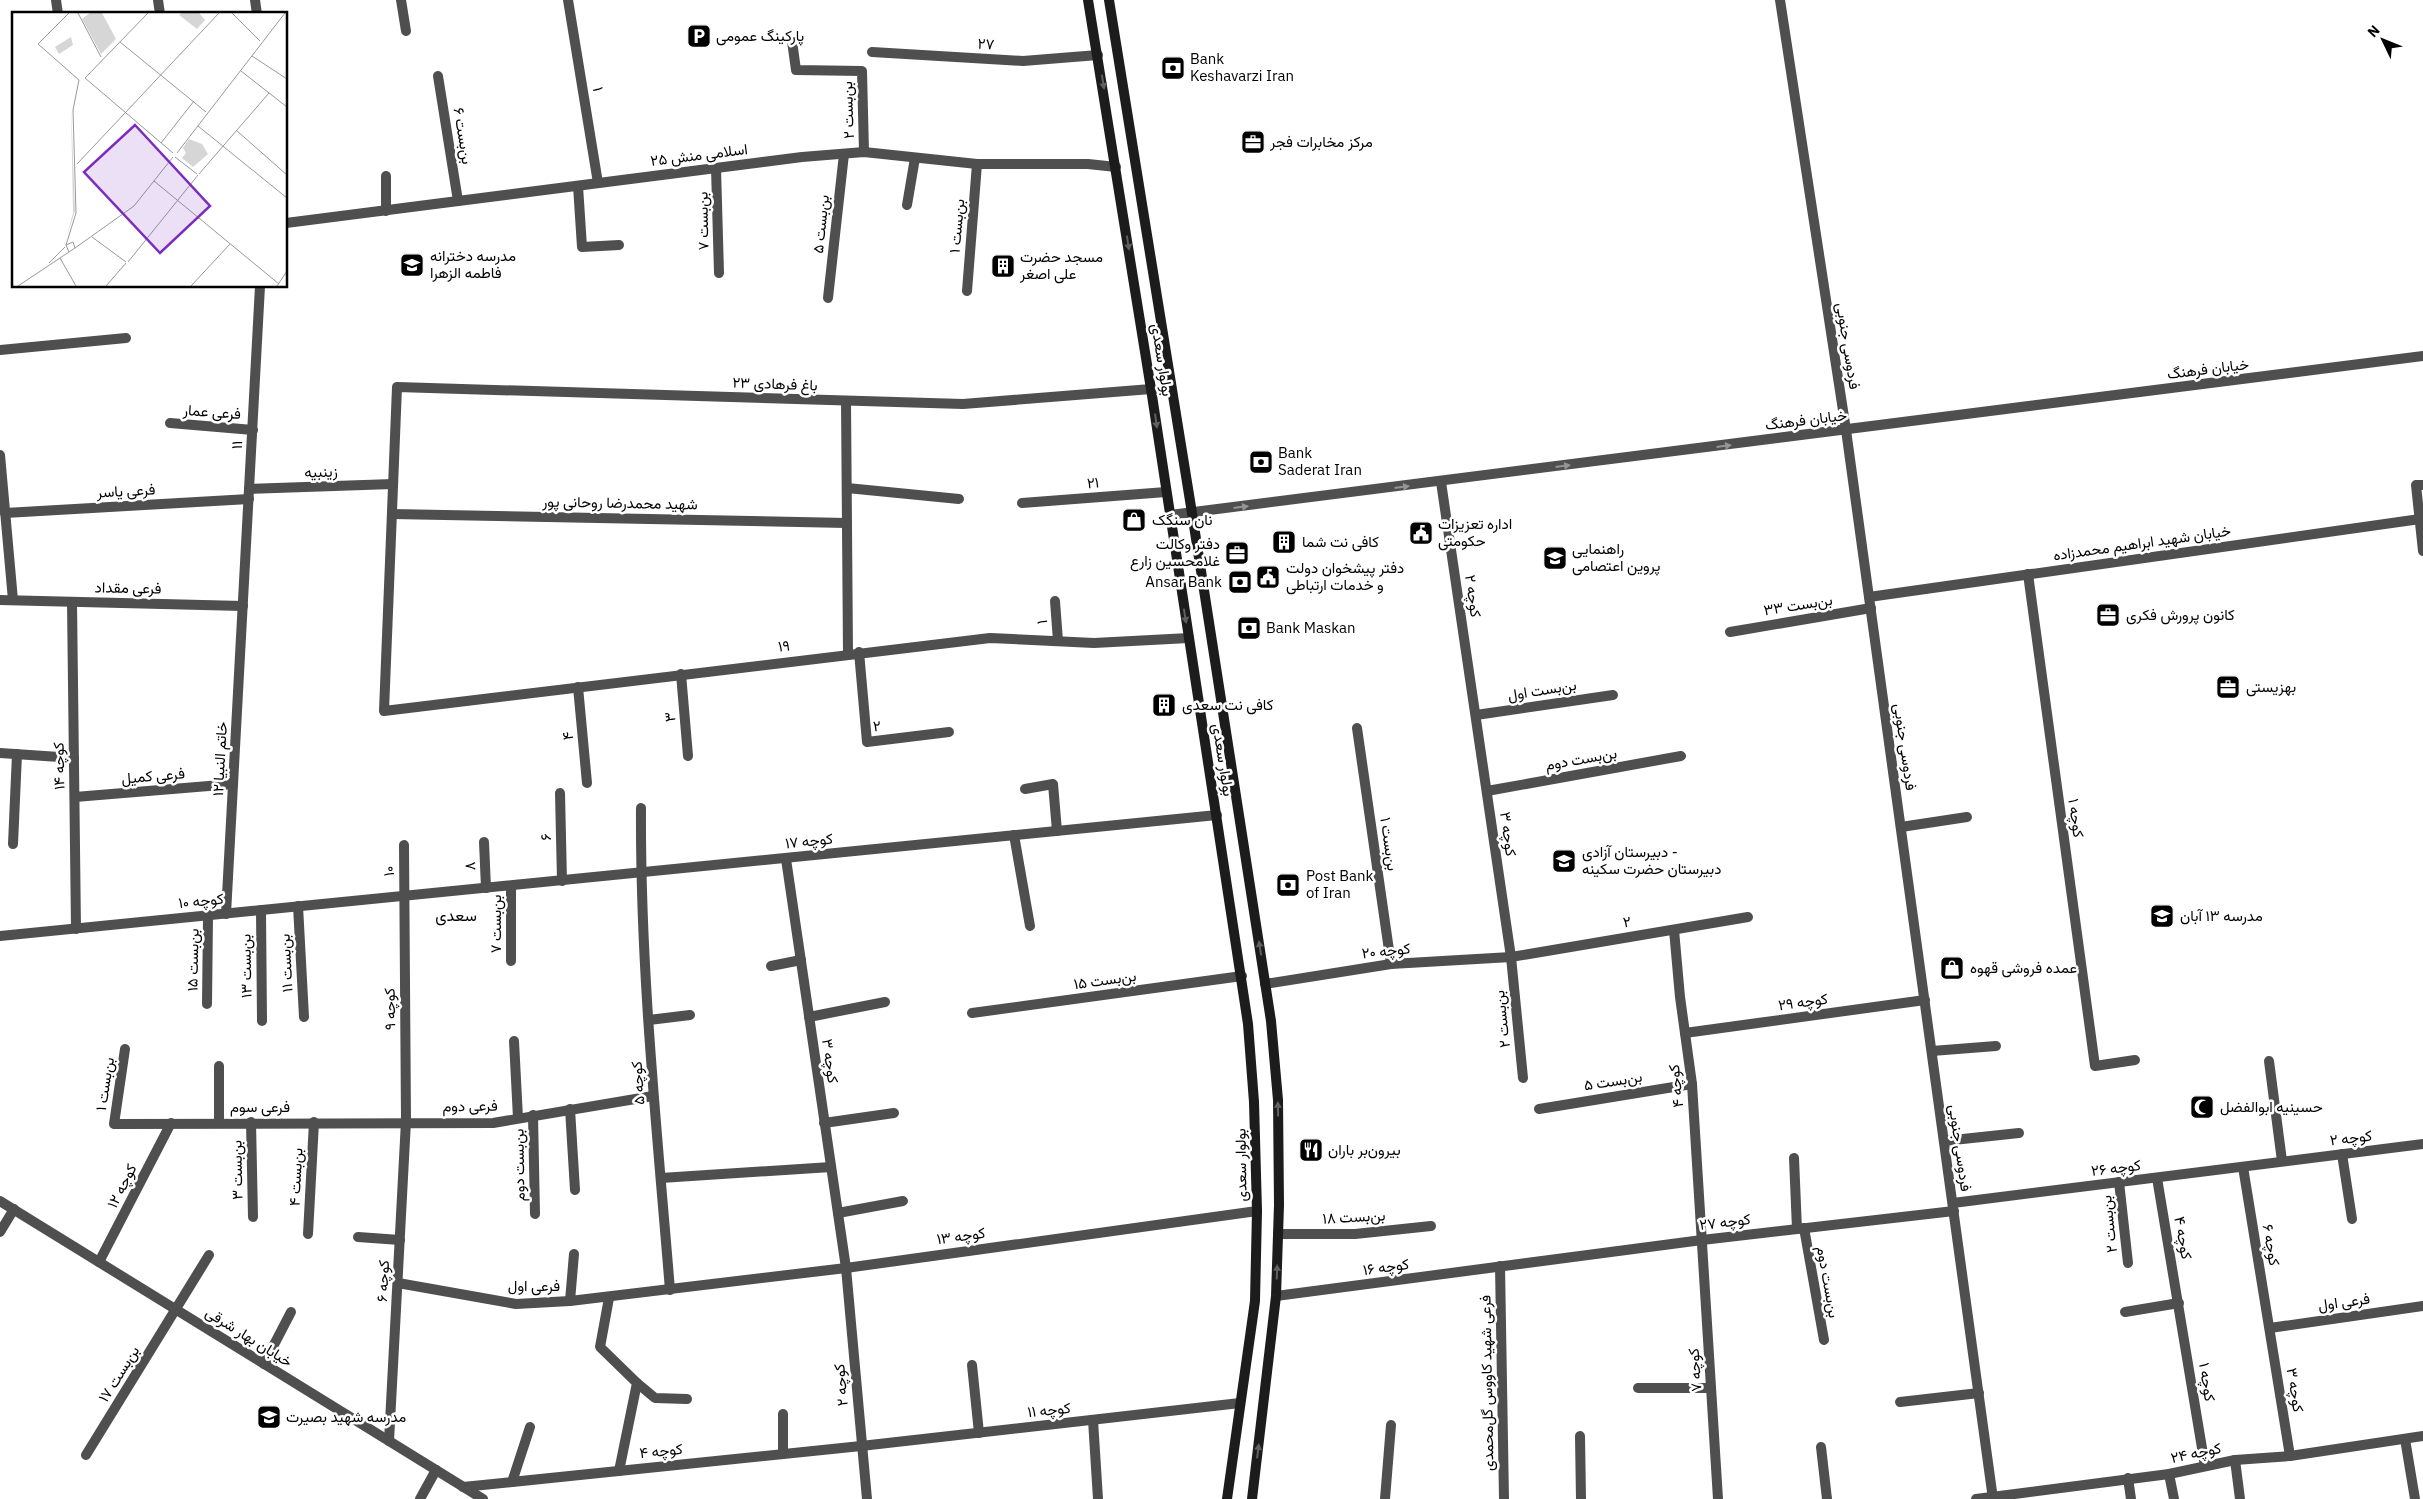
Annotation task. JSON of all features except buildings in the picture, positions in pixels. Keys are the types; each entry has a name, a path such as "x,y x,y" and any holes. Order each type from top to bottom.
{"main road":[{"name":"بولوار سعدی","path":"1088,0 1151,389 1248,1024 1254,1102 1257,1211 1255,1301 1226,1499"},
{"name":"بولوار سعدی","path":"1108,0 1192,513 1271,1021 1278,1100 1276,1296 1252,1499"}],"street":[{"path":"401,0 406,31"},
{"name":"۱","path":"568,0 598,183"},
{"name":"فردوسی جنوبی","path":"1780,0 1846,430 1993,1498"},
{"name":"بن‌بست ۲","path":"792,41 796,70 862,71 864,152"},
{"name":"۲۷","path":"872,52 1023,61 1098,55"},
{"name":"بن‌بست ۶","path":"438,76 458,201"},
{"name":"اسلامی منش ۲۵","path":"288,223 716,168 864,152 977,164 1088,164 1116,167"},
{"name":"بن‌بست ۵","path":"828,298 844,154"},
{"path":"907,205 914,158"},
{"name":"بن‌بست ۱","path":"967,290 977,164"},
{"name":"بن‌بست ۷","path":"716,168 719,274"},
{"path":"386,176 386,211"},
{"path":"578,186 582,246 620,245"},
{"name":"۱۱","path":"243,606 260,288"},
{"path":"0,350 126,338"},
{"name":"خیابان فرهنگ","path":"1170,516 2423,356"},
{"name":"باغ فرهادی ۲۳","path":"393,484 397,387 962,404 1151,389"},
{"path":"846,401 847,523 853,653"},
{"name":"فرعی عمار","path":"170,423 252,430"},
{"path":"0,455 13,600 0,600"},
{"name":"کوچه ۲","path":"1441,482 1476,715"},
{"path":"392,514 393,484"},
{"name":"زینبیه","path":"249,494 393,484"},
{"path":"2423,484 2416,485 2423,551"},
{"path":"847,488 959,499"},
{"name":"۲۱","path":"1022,503 1166,492"},
{"name":"فرعی یاسر","path":"5,513 249,494"},
{"name":"شهید محمدرضا روحانی پور","path":"392,514 847,523"},
{"name":"۱۹","path":"392,514 384,711 990,638 1094,643 1188,638"},
{"name":"خیابان شهید ابراهیم محمدزاده","path":"1869,597 2420,519"},
{"name":"کوچه ۱","path":"2028,574 2095,1066 2135,1060"},
{"name":"فرعی مقداد","path":"13,600 243,606"},
{"name":"۱","path":"1055,600 1058,641"},
{"name":"کوچه ۱۴","path":"72,602 76,929"},
{"name":"خاتم النبیا ۱۲","path":"226,914 243,606"},
{"name":"بن‌بست ۳۳","path":"1730,632 1871,608"},
{"name":"۲","path":"853,653 867,742 949,732"},
{"name":"۳","path":"681,674 688,756"},
{"name":"۴","path":"578,687 587,783"},
{"name":"بن‌بست اول","path":"1476,715 1613,695"},
{"name":"کوچه ۳","path":"1476,715 1511,957"},
{"name":"بن‌بست ۱","path":"1357,728 1391,964"},
{"path":"0,753 74,758"},
{"path":"13,844 17,754"},
{"name":"بن‌بست دوم","path":"1487,791 1681,756"},
{"name":"فرعی کمیل","path":"75,797 233,784"},
{"path":"1025,789 1053,784 1057,831"},
{"name":"۶","path":"560,793 562,881"},
{"path":"641,808 641,873"},
{"name":"کوچه ۱۷","path":"404,896 1216,815"},
{"path":"1901,827 1967,817"},
{"path":"1014,835 1030,926"},
{"name":"۸","path":"484,842 486,888"},
{"name":"۱۰","path":"404,845 404,896"},
{"name":"کوچه ۳","path":"786,859 846,1268"},
{"name":"کوچه ۵","path":"641,873 653,1096 670,1290"},
{"name":"بن‌بست ۷","path":"511,886 511,962"},
{"name":"کوچه ۱۰","path":"0,936 404,896"},
{"name":"کوچه ۹","path":"404,896 406,1121"},
{"name":"بن‌بست ۱۱","path":"298,906 304,1017"},
{"name":"بن‌بست ۱۳","path":"261,910 262,1021"},
{"name":"بن‌بست ۱۵","path":"207,1004 208,916"},
{"name":"۲","path":"1511,957 1748,917"},
{"name":"کوچه ۴","path":"1674,930 1692,1084 1702,1240"},
{"name":"بن‌بست ۲","path":"1511,957 1523,1078"},
{"name":"کوچه ۲۰","path":"1265,984 1391,964 1511,957"},
{"path":"771,966 801,960"},
{"name":"بن‌بست ۱۵","path":"972,1013 1242,976"},
{"name":"کوچه ۲۹","path":"1685,1033 1925,1000"},
{"path":"809,1017 885,1002"},
{"path":"649,1020 690,1016"},
{"path":"514,1041 518,1118"},
{"path":"1932,1051 1996,1046"},
{"name":"بن‌بست ۱","path":"114,1124 125,1049"},
{"path":"2268,1061 2282,1161"},
{"path":"219,1066 219,1122"},
{"name":"بن‌بست ۵","path":"1539,1109 1692,1084"},
{"path":"533,1115 653,1096"},
{"path":"570,1109 575,1190"},
{"path":"824,1123 894,1113"},
{"name":"بن‌بست دوم","path":"533,1115 536,1214"},
{"name":"فرعی دوم","path":"406,1121 493,1123 533,1115"},
{"name":"فرعی سوم","path":"114,1124 406,1121"},
{"name":"کوچه ۶","path":"389,1441 406,1121"},
{"name":"بن‌بست ۳","path":"251,1122 253,1217"},
{"name":"بن‌بست ۴","path":"308,1234 314,1122"},
{"name":"کوچه ۱۲","path":"100,1262 171,1123"},
{"path":"1944,1141 2019,1133"},
{"name":"کوچه ۲","path":"2282,1161 2423,1144"},
{"path":"2342,1154 2352,1219"},
{"path":"1794,1158 1800,1228"},
{"name":"کوچه ۲۶","path":"1953,1207 2119,1182 2282,1161"},
{"path":"661,1178 831,1167"},
{"name":"کوچه ۶","path":"2242,1167 2270,1328"},
{"name":"کوچه ۴","path":"2157,1178 2179,1303"},
{"name":"بن‌بست ۲","path":"2119,1182 2128,1263"},
{"name":"خیابان بهار شرقی","path":"0,1200 483,1499"},
{"path":"838,1213 903,1201"},
{"name":"کوچه ۲۷","path":"1500,1266 1953,1207"},
{"path":"0,1232 14,1209"},
{"name":"کوچه ۱۳","path":"670,1290 846,1268 1257,1211"},
{"name":"بن‌بست ۱۸","path":"1278,1234 1355,1234 1431,1226"},
{"name":"بن‌بست دوم","path":"1800,1228 1824,1340"},
{"path":"358,1237 400,1240"},
{"name":"کوچه ۷","path":"1702,1240 1718,1499"},
{"path":"570,1301 574,1254"},
{"name":"بن‌بست ۱۷","path":"86,1455 177,1310 209,1255"},
{"name":"کوچه ۱۶","path":"1276,1296 1500,1266"},
{"name":"فرعی شهید کاووس گل‌محمدی","path":"1500,1266 1504,1499"},
{"name":"کوچه ۲","path":"846,1268 867,1499"},
{"name":"فرعی اول","path":"398,1283 516,1304 609,1298 670,1290"},
{"path":"609,1298 600,1347 655,1398 687,1399"},
{"path":"2125,1312 2179,1303"},
{"name":"کوچه ۱","path":"2179,1303 2205,1466"},
{"name":"فرعی اول","path":"2270,1328 2423,1306"},
{"path":"264,1364 291,1312"},
{"name":"کوچه ۳","path":"2270,1328 2290,1456"},
{"path":"972,1365 980,1433"},
{"path":"619,1471 637,1383"},
{"path":"1638,1388 1711,1388"},
{"path":"1900,1402 1979,1393"},
{"name":"کوچه ۱۱","path":"861,1446 1240,1403"},
{"path":"783,1414 783,1454"},
{"path":"1093,1420 1098,1499"},
{"path":"1385,1499 1391,1425"},
{"path":"512,1482 530,1427"},
{"path":"1580,1436 1581,1499"},
{"path":"2415,1499 2406,1439 2423,1436"},
{"name":"کوچه ۲۴","path":"1976,1499 2170,1474 2235,1460 2290,1456 2406,1439"},
{"name":"کوچه ۴","path":"463,1487 861,1446"},
{"path":"1820,1446 1826,1499"},
{"path":"2235,1460 2240,1499"},
{"path":"420,1499 436,1470"},
{"path":"2170,1474 2174,1499"},
{"path":"2128,1478 2131,1499"}],"place":[{"name":"پارکینگ عمومی","path":"699,36"},
{"name":"Bank Keshavarzi Iran","path":"1173,68"},
{"name":"مرکز مخابرات فجر","path":"1253,142"},
{"name":"مدرسه دخترانه فاطمه الزهرا","path":"412,265"},
{"name":"مسجد حضرت علی اصغر","path":"1003,266"},
{"name":"Bank Saderat Iran","path":"1261,462"},
{"name":"نان سنگک","path":"1134,520"},
{"name":"اداره تعزیزات حکومتی","path":"1421,533"},
{"name":"کافی نت شما","path":"1284,542"},
{"name":"دفتر وکالت غلامحسین زارع","path":"1237,553"},
{"name":"راهنمایی پروین اعتصامی","path":"1555,558"},
{"name":"دفتر پیشخوان دولت و خدمات ارتباطی","path":"1268,577"},
{"name":"Ansar Bank","path":"1240,582"},
{"name":"کانون پرورش فکری","path":"2108,615"},
{"name":"Bank Maskan","path":"1249,628"},
{"name":"بهزیستی","path":"2228,687"},
{"name":"کافی نت سعدی","path":"1164,705"},
{"name":"دبیرستان آزادی - دبیرستان حضرت سکینه","path":"1564,861"},
{"name":"Post Bank of Iran","path":"1288,885"},
{"name":"مدرسه ۱۳ آبان","path":"2162,916"},
{"name":"عمده فروشی قهوه","path":"1952,968"},
{"name":"حسینیه ابوالفضل","path":"2202,1107"},
{"name":"بیرون‌بر باران","path":"1311,1150"},
{"name":"مدرسه شهید بصیرت","path":"269,1417"}],"district":[{"name":"سعدی","path":"456,915"}]}
